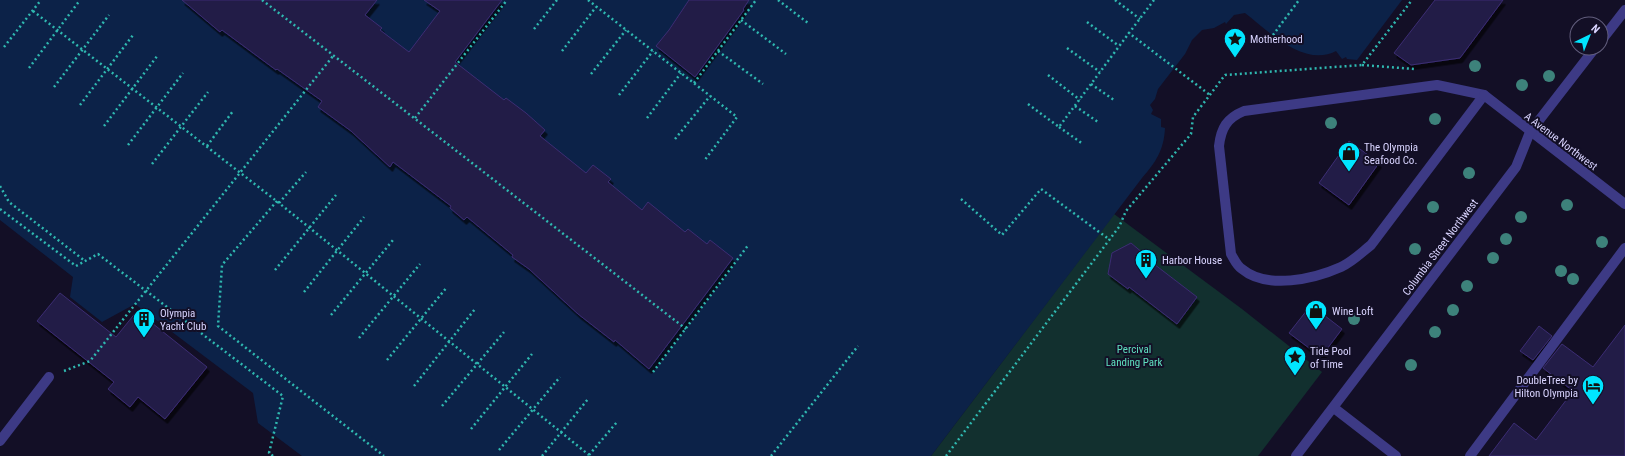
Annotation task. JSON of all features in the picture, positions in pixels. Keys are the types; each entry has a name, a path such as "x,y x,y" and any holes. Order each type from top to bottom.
{"street":[{"path":"1609,31 1625,10"},
{"name":"Columbia Street Northwest","path":"1296,456 1516,167 1530,132 1590,56"},
{"path":"1437,85 1484,96 1371,245 1357,257 1342,266 1323,273 1281,281 1257,278 1241,269 1231,254 1219,146 1221,133 1227,122 1234,115 1244,111 1437,85"},
{"name":"A Avenue Northwest","path":"1484,96 1625,204"},
{"path":"1470,456 1625,248"},
{"path":"0,441 49,377"},
{"path":"1334,408 1396,456"}],"path":[{"path":"4,47 42,0"},
{"path":"30,68 80,0"},
{"path":"262,0 686,329"},
{"path":"415,118 507,0"},
{"path":"534,29 556,0"},
{"path":"588,0 737,117 704,161"},
{"path":"694,83 756,0"},
{"path":"778,0 808,23"},
{"path":"1115,0 1140,19"},
{"path":"1059,127 1154,0"},
{"path":"1273,35 1299,0"},
{"path":"562,51 596,7"},
{"path":"33,11 240,171 395,295 589,456 616,422"},
{"path":"54,86 109,15"},
{"path":"741,20 786,54"},
{"path":"1087,22 1119,46"},
{"path":"591,74 626,30"},
{"path":"1129,33 1210,95"},
{"path":"80,105 133,35"},
{"path":"1067,48 1100,72"},
{"path":"718,51 763,84"},
{"path":"619,95 653,52"},
{"path":"104,126 158,55"},
{"path":"49,377 90,361 333,56"},
{"path":"1362,65 1416,69"},
{"path":"128,145 183,73"},
{"path":"647,118 681,73"},
{"path":"1048,75 1080,100"},
{"path":"1091,84 1114,100"},
{"path":"152,164 208,92"},
{"path":"675,139 710,96"},
{"path":"1028,104 1083,144"},
{"path":"1075,106 1098,122"},
{"path":"206,146 233,111"},
{"path":"306,172 222,265 218,326 384,456"},
{"path":"0,186 9,202 85,260"},
{"path":"961,199 1002,235 1041,189 1110,240"},
{"path":"275,270 336,195"},
{"path":"0,209 76,266 98,254 283,396 269,453 273,456"},
{"path":"304,292 364,217"},
{"path":"330,315 393,240"},
{"path":"653,372 749,244"},
{"path":"359,338 420,264"},
{"path":"387,360 447,287"},
{"path":"946,456 1063,301"},
{"path":"414,386 475,309"},
{"path":"442,406 504,332"},
{"path":"771,456 858,346"},
{"path":"471,429 532,354"},
{"path":"499,450 560,377"},
{"path":"542,456 588,399"}],"green space":[{"name":"Percival Landing Park","path":"1114,214 1242,309 1322,372 1258,456 931,456"}],"water":[{"path":"0,0 1402,0 1357,60 1347,59 1346,57 1342,59 1336,51 1324,55 1312,55 1300,51 1276,37 1245,13 1234,15 1226,24 1225,22 1214,28 1202,30 1192,40 1185,54 1158,89 1155,99 1150,105 1153,110 1151,114 1161,119 1161,127 1165,128 1163,143 1155,161 931,456 302,456 258,423 253,393 135,304 102,322 70,297 73,277 0,220"}],"building":[{"path":"182,0 377,0 365,15 382,28 380,30 409,52 440,11 424,0 502,0 455,62 504,100 506,98 526,113 545,130 540,136 586,173 593,165 611,179 608,182 642,210 648,202 685,232 688,229 707,244 710,240 733,258 649,369 615,340 614,342 578,314 529,269 512,257 513,255 467,217 464,220 450,208 451,206 393,162 390,167 351,131 318,107 322,101 277,69 276,70 222,30 220,32"},
{"path":"689,0 749,0 743,9 744,10 695,77 656,46 669,30"},
{"path":"1435,0 1503,0 1460,58 1411,65 1394,53"},
{"name":"The Olympia Seafood Co.","path":"1349,141 1379,163 1349,205 1319,183"},
{"name":"Harbor House","path":"1131,243 1150,259 1150,261 1197,297 1177,324 1129,287 1128,289 1108,274 1112,253"},
{"name":"Olympia Yacht Club","path":"60,293 116,337 137,311 207,367 165,419 138,397 130,407 108,389 114,382 37,321"},
{"name":"Wine Loft","path":"1311,305 1342,329 1321,357 1289,333"},
{"name":"DoubleTree by Hilton Olympia","path":"1625,325 1625,456 1489,456 1514,423 1536,440 1573,391 1543,368 1562,344 1593,367"},
{"path":"1539,326 1552,336 1533,360 1520,351"}],"place":[{"name":"Motherhood","path":"1235,58"},
{"name":"The Olympia Seafood Co.","path":"1349,172"},
{"name":"Harbor House","path":"1146,280"},
{"name":"Wine Loft","path":"1316,330"},
{"name":"Olympia Yacht Club","path":"144,338"},
{"name":"Tide Pool of Time","path":"1295,376"},
{"name":"DoubleTree by Hilton Olympia","path":"1593,406"}]}
